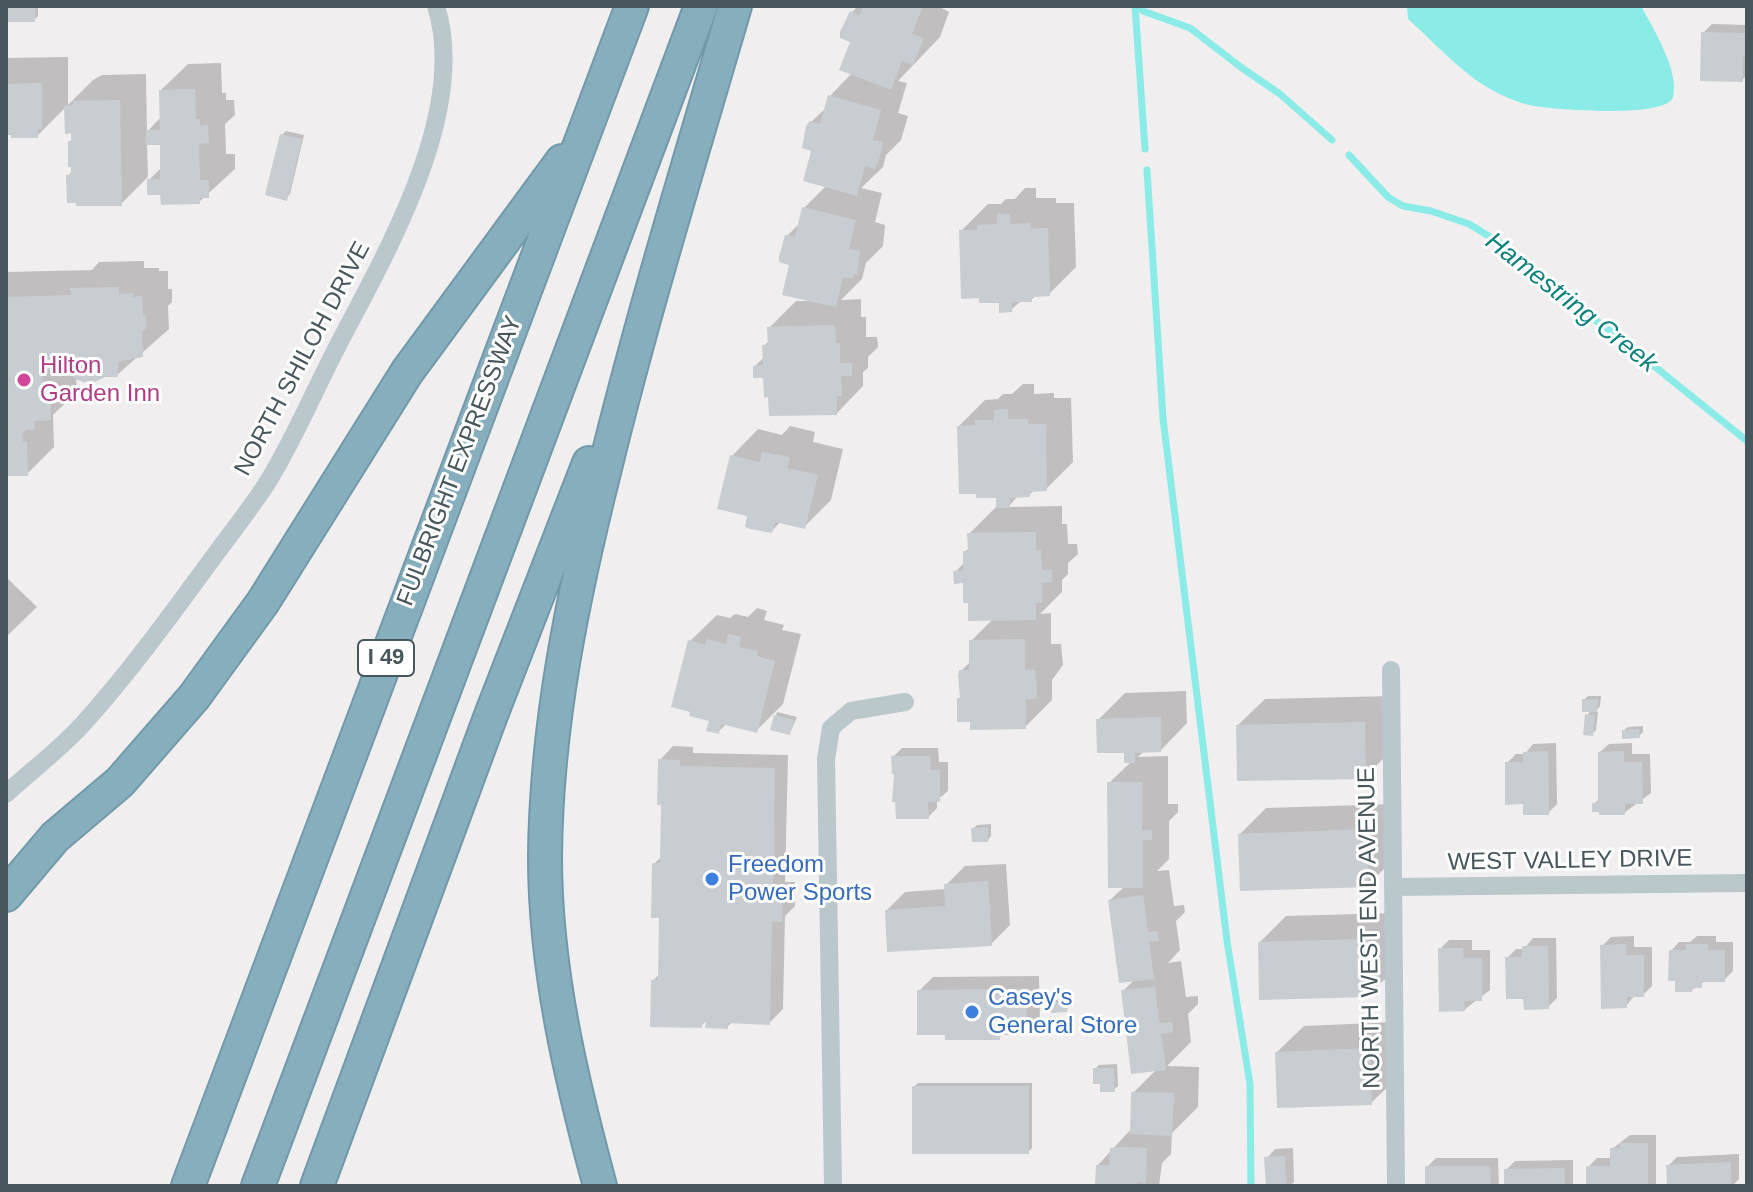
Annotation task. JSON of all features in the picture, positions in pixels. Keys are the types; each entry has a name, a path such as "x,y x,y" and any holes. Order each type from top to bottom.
{"highway":[{"name":"FULBRIGHT EXPRESSWAY","path":"188,1186 632,6"},
{"name":"I 49","path":"258,1186 701,6"},
{"path":"600,1186 563,1029 552,958 546,846 559,691 575,587 631,364 735,6"},
{"path":"6,895 55,837 120,782 194,697 263,602 407,372 585,129"},
{"path":"317,1186 496,701 631,364"}],"street":[{"name":"NORTH SHILOH DRIVE","path":"6,794 47,760 118,682 183,600 268,481 403,220 422,169 442,92 445,63 436,6"},
{"name":"NORTH WEST END AVENUE","path":"1391,670 1396,1186"},
{"path":"833,1186 826,759 831,728 851,711 905,702"},
{"name":"WEST VALLEY DRIVE","path":"1393,887 1747,883"}],"water":[{"path":"1407,6 1641,6 1669,63 1673,75 1673,97 1666,104 1650,108 1605,111 1521,103 1492,90 1459,66 1408,19"}],"building":[{"path":"6,6 35,6 35,22 6,22"},
{"path":"863,6 923,6 912,34 924,38 913,65 902,61 891,90 839,70 850,42 840,38 840,32 850,11 860,15"},
{"path":"1701,32 1747,33 1743,82 1700,81"},
{"path":"42,83 42,130 38,129 38,138 11,138 11,135 6,135 6,84"},
{"path":"195,89 196,119 200,119 200,126 208,125 209,143 199,144 200,180 209,180 209,198 200,198 200,204 161,205 160,195 147,195 147,179 160,179 160,145 146,145 146,130 160,130 159,90"},
{"path":"828,95 881,110 873,140 883,142 878,164 875,169 865,166 857,196 803,181 811,151 802,148 806,126 810,121 820,124"},
{"path":"120,100 122,206 76,206 76,203 67,203 66,175 71,175 68,141 71,141 71,133 65,134 64,106 73,105 73,101"},
{"path":"280,134 302,139 287,201 265,195"},
{"path":"802,207 856,220 849,249 860,251 857,275 854,274 852,279 843,277 836,307 782,295 789,265 779,262 779,257 785,235 795,237"},
{"path":"997,214 1010,214 1010,224 1030,223 1031,229 1048,228 1050,296 1032,297 1032,302 1012,302 1012,312 999,313 999,303 979,303 979,298 961,299 959,230 977,230 977,225 997,224"},
{"name":"Hilton Garden Inn","path":"119,287 119,294 142,296 143,315 146,315 146,330 142,331 143,357 121,361 118,363 118,377 105,377 95,382 73,378 73,369 42,370 43,395 50,394 51,420 34,421 35,429 22,433 23,442 27,442 28,476 6,476 6,297 71,295 70,288"},
{"path":"835,325 836,343 840,343 840,363 852,363 852,376 841,376 842,396 837,396 837,415 769,416 763,378 753,378 753,366 763,365 762,345 768,345 767,327"},
{"path":"1008,409 1008,419 1028,419 1028,424 1046,424 1047,491 1030,492 1030,497 1010,498 1010,508 996,508 996,498 959,494 957,426 975,425 975,420 994,420 994,410"},
{"path":"762,452 790,458 787,468 818,475 805,529 775,522 772,533 750,529 745,527 747,516 717,509 730,455 760,462"},
{"path":"1036,532 1036,550 1041,550 1042,570 1052,570 1052,582 1042,583 1042,603 1036,603 1036,620 968,621 968,603 963,603 963,583 954,584 953,571 963,570 963,551 968,551 967,533"},
{"path":"728,634 741,637 739,647 758,651 757,656 775,661 757,733 721,724 719,734 706,731 709,721 671,707 688,640 705,645 707,639 726,644"},
{"path":"1025,639 1025,670 1035,670 1037,693 1036,699 1026,699 1026,729 970,730 970,722 957,722 957,698 960,698 958,676 959,670 969,670 969,640"},
{"path":"1582,699 1598,699 1597,712 1582,712"},
{"path":"1585,714 1595,715 1593,736 1583,735"},
{"path":"774,715 794,720 790,735 770,730"},
{"path":"1161,717 1161,752 1135,753 1135,763 1124,763 1124,753 1097,753 1096,719"},
{"path":"1365,722 1366,779 1237,781 1236,725"},
{"path":"1639,729 1640,738 1622,739 1622,730"},
{"path":"1548,751 1549,815 1523,815 1523,804 1505,805 1505,762 1523,762 1523,752"},
{"path":"1624,751 1624,762 1642,762 1643,804 1625,804 1625,815 1592,812 1592,803 1598,803 1598,752"},
{"path":"891,756 930,756 931,770 940,770 940,802 928,802 929,819 896,819 895,802 892,802 894,774"},
{"name":"Freedom Power Sports","path":"658,759 680,760 680,766 775,768 773,895 782,895 782,922 772,922 770,1025 728,1023 728,1029 705,1028 706,1022 702,1023 702,1028 650,1027 651,980 658,980 659,918 651,918 652,863 660,863"},
{"path":"1107,782 1142,782 1142,830 1152,830 1152,840 1143,840 1143,888 1108,888"},
{"path":"988,827 988,842 972,842 971,828"},
{"path":"1367,829 1369,887 1240,891 1238,834"},
{"path":"988,881 992,946 887,952 885,910 945,906 944,884"},
{"path":"1143,895 1148,932 1157,931 1159,941 1149,942 1154,979 1119,983 1108,900"},
{"path":"1369,939 1370,997 1259,1000 1258,942"},
{"path":"1626,944 1626,955 1644,955 1644,997 1627,997 1627,1008 1601,1009 1600,945"},
{"path":"1686,944 1708,944 1708,950 1725,950 1725,982 1702,982 1702,988 1692,988 1692,992 1675,992 1675,981 1668,981 1669,950 1686,950"},
{"path":"1522,946 1548,946 1549,1009 1524,1010 1523,999 1506,999 1505,957 1522,957"},
{"path":"1438,948 1463,948 1464,958 1482,958 1482,1001 1464,1001 1465,1011 1439,1012"},
{"path":"1155,987 1159,1023 1172,1022 1173,1032 1161,1034 1166,1070 1131,1074 1121,990"},
{"name":"Casey's General Store","path":"1026,989 1027,1035 1000,1035 1000,1040 945,1040 945,1035 917,1035 917,990"},
{"path":"1067,1002 1067,1012 1051,1013 1050,1003"},
{"path":"1370,1048 1372,1105 1277,1108 1275,1052"},
{"path":"1093,1068 1114,1068 1115,1092 1100,1092 1100,1084 1093,1084"},
{"path":"912,1086 1029,1086 1029,1154 912,1154"},
{"path":"1131,1092 1174,1093 1172,1136 1130,1134"},
{"path":"1619,1143 1648,1143 1648,1186 1586,1186 1586,1166 1610,1166 1610,1148 1620,1148"},
{"path":"1110,1148 1147,1148 1146,1183 1137,1182 1137,1186 1095,1186 1096,1165 1109,1165"},
{"path":"1285,1156 1286,1186 1266,1186 1264,1157"},
{"path":"1731,1162 1731,1186 1667,1186 1666,1165"},
{"path":"1425,1166 1490,1166 1491,1186 1425,1186"},
{"path":"1564,1168 1565,1186 1504,1186 1504,1169"}],"waterway":[{"path":"1135,6 1145,149"},
{"name":"Hamestring Creek","path":"1139,6 1143,11 1190,28 1280,94 1332,140"},
{"name":"Hamestring Creek","path":"1349,155 1388,197 1403,206 1431,211 1469,224 1513,251 1528,269 1561,297 1607,328 1747,441"},
{"path":"1147,170 1163,418 1227,941 1250,1084 1251,1186"}],"place":[{"name":"Hilton Garden Inn","path":"24,380"},
{"name":"Freedom Power Sports","path":"712,879"},
{"name":"Casey's General Store","path":"972,1012"}]}
